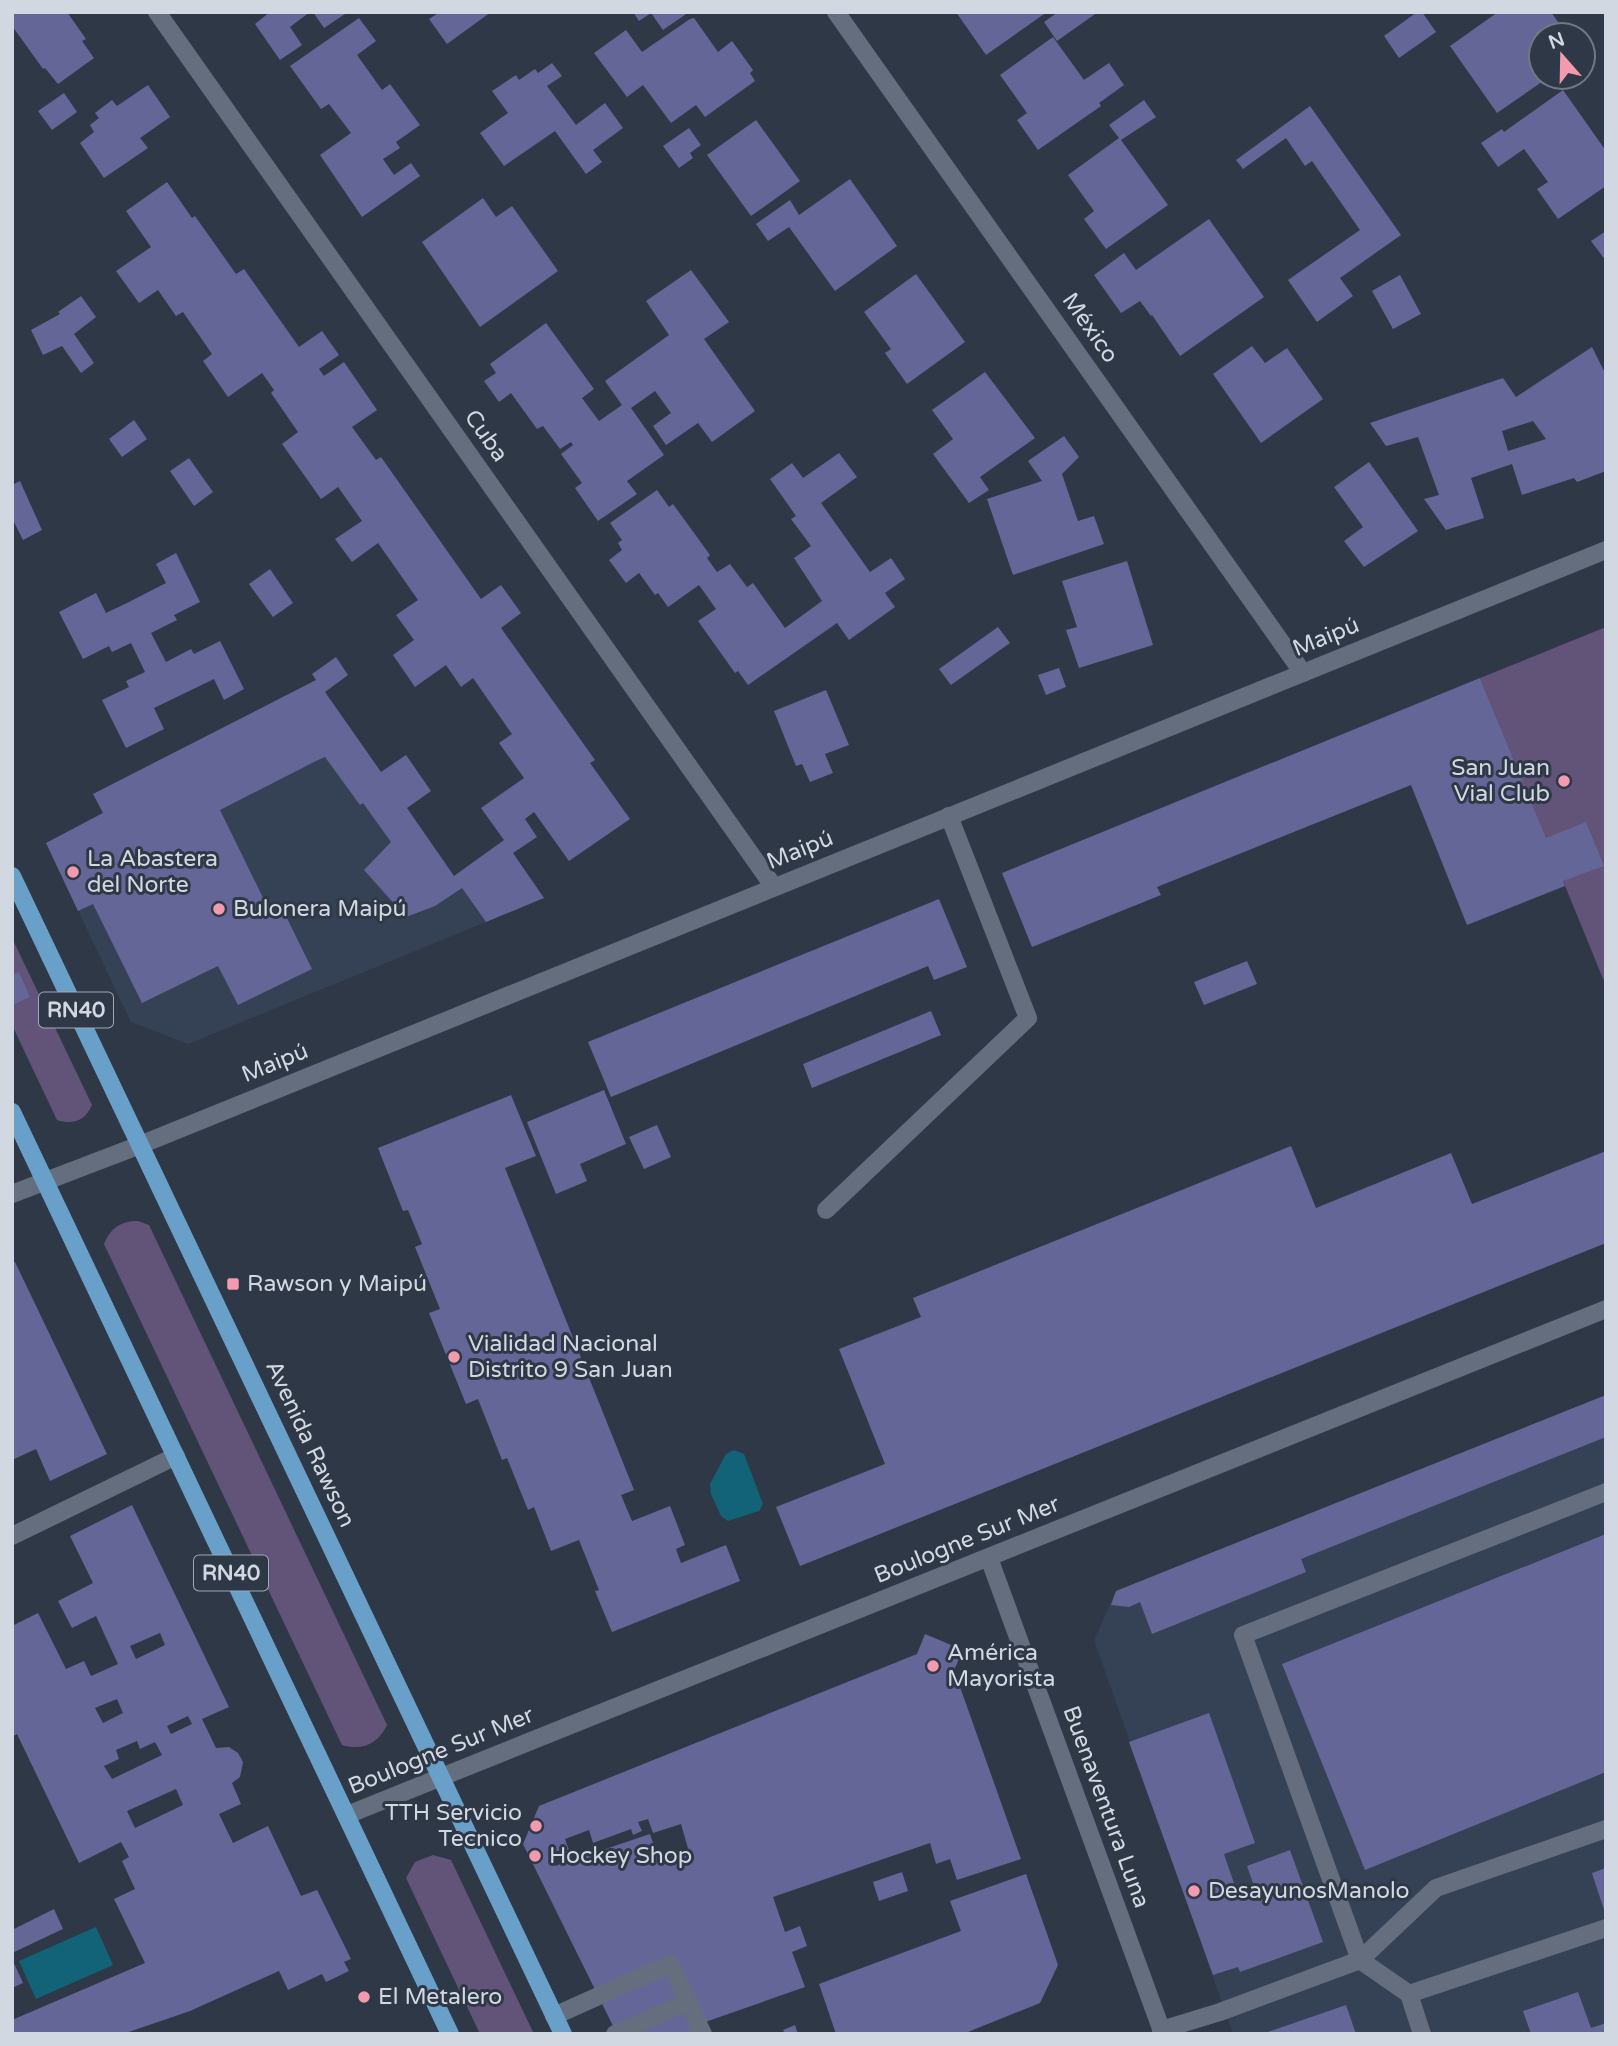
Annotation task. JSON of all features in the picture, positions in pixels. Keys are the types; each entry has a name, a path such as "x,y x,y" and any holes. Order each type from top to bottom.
{"main road":[{"name":"Avenida Rawson","path":"12,876 563,2034"},
{"name":"RN40","path":"12,1112 450,2034"}],"street":[{"name":"Cuba","path":"157,12 774,887"},
{"name":"México","path":"836,12 1303,673"},
{"name":"Maipú","path":"12,1194 140,1145 1606,550"},
{"path":"826,1210 1028,1018 949,816"},
{"name":"Boulogne Sur Mer","path":"347,1815 1606,1309"},
{"path":"12,1535 176,1456"},
{"path":"1422,2034 1409,1994 1360,1960 1242,1635 1606,1492"},
{"name":"Buenaventura Luna","path":"989,1558 1158,2032"},
{"path":"1158,2032 1360,1960 1436,1888 1606,1829"},
{"path":"1409,1994 1606,1928"},
{"path":"554,2015 670,1964 703,2034"},
{"path":"615,2034 688,2002"}],"shaded area":[{"name":"San Juan Vial Club","path":"1606,627 1606,986 1480,678"},
{"path":"336,708 486,922 188,1044 131,1022 46,843 104,812 204,775"},
{"path":"12,938 92,1105 86,1115 78,1120 57,1120 12,1025"},
{"path":"138,1221 149,1225 387,1725 379,1737 369,1744 356,1747 342,1745 104,1244 117,1226"},
{"path":"1606,1395 1606,2034 1233,2034 1094,1640 1116,1591"},
{"path":"433,1855 451,1860 534,2034 480,2034 406,1878 415,1862"}],"water":[{"path":"734,1450 744,1454 763,1504 759,1511 728,1521 721,1516 711,1494 710,1484 726,1454"},
{"path":"96,1927 113,1965 36,1999 19,1961"}],"building":[{"path":"12,12 67,12 86,39 82,41 94,58 58,84 45,68 43,69 15,30"},
{"path":"270,12 310,12 290,27 302,45 280,60 255,24"},
{"path":"313,12 348,12 324,28"},
{"path":"440,12 491,12 447,44 429,19"},
{"path":"633,12 689,12 663,30 651,13 639,21"},
{"path":"956,12 1047,12 986,55"},
{"path":"1058,12 1098,12 1057,41 1044,22"},
{"path":"1417,12 1422,12 1436,32 1399,58 1384,36"},
{"path":"1498,12 1551,12 1557,21 1527,21 1529,91 1497,113 1450,46"},
{"path":"359,18 376,41 357,55 382,90 390,84 420,125 396,142 400,148 383,159 394,175 411,163 420,176 362,217 320,155 351,133 329,104 321,109 290,66"},
{"path":"694,18 718,52 732,41 753,70 750,73 755,81 705,117 696,105 671,123 643,85 627,97 594,53 626,30 642,52"},
{"path":"1053,37 1084,80 1109,63 1124,85 1099,103 1101,106 1038,150 1017,120 1027,113 1000,75"},
{"path":"552,63 562,76 547,86 576,125 605,103 623,128 593,150 602,162 586,174 555,131 504,166 480,133 508,113 492,91 516,75 519,80 535,69 538,73"},
{"path":"148,85 170,117 140,138 148,148 104,178 80,143 94,132 90,125 99,118 95,113 112,100 117,106"},
{"path":"1564,91 1606,151 1606,186 1558,219 1537,189 1548,182 1524,149 1498,167 1481,143 1502,129 1504,132"},
{"path":"64,93 77,112 52,130 38,111"},
{"path":"1144,100 1156,117 1121,140 1168,205 1106,249 1084,219 1094,211 1068,175 1119,138 1109,125"},
{"path":"1310,106 1401,235 1340,278 1353,296 1317,322 1288,280 1360,230 1312,161 1305,166 1286,138 1243,169 1236,160"},
{"path":"756,120 800,181 751,216 707,155"},
{"path":"689,128 701,145 690,153 693,158 679,168 663,146"},
{"path":"850,179 897,246 835,291 789,227 768,241 756,224 790,200 799,215"},
{"path":"167,182 236,274 244,269 299,347 322,331 339,355 319,369 324,376 344,362 377,410 352,427 376,460 381,457 481,599 501,585 521,613 501,628 595,760 590,763 630,819 569,861 534,812 525,819 537,837 513,853 544,898 486,922 462,888 435,906 406,917 364,870 391,842 325,757 316,761 220,810 271,914 282,908 312,969 238,1005 218,966 142,1003 93,904 78,911 46,843 103,813 93,794 316,680 312,674 336,657 348,675 325,692 381,772 406,755 431,791 407,808 454,876 504,840 481,808 524,778 499,743 512,734 473,678 461,687 446,665 415,687 393,655 414,640 396,615 418,600 378,543 352,562 335,539 362,521 338,487 321,499 282,444 298,432 271,393 274,390 262,373 228,397 203,361 212,354 183,312 176,316 158,290 139,303 116,271 151,247 126,211"},
{"path":"483,198 496,217 512,206 558,271 480,327 422,242"},
{"path":"1209,219 1264,297 1180,356 1140,301 1121,313 1094,275 1124,253 1136,270"},
{"path":"1606,231 1606,261 1591,241"},
{"path":"691,270 729,322 704,339 755,411 712,442 698,423 666,445 653,426 671,413 655,391 631,408 664,455 627,481 637,494 598,521 575,488 582,483 561,454 573,445 571,442 560,449 543,426 537,429 511,393 499,402 484,381 496,373 490,364 546,323 594,389 582,398 599,421 622,405 605,381 669,335 646,301"},
{"path":"916,274 965,342 907,384 885,353 891,349 864,312"},
{"path":"1400,275 1421,314 1393,329 1372,291"},
{"path":"81,296 96,317 74,334 94,363 81,373 62,346 43,355 31,330 60,314 58,312"},
{"path":"1252,346 1265,363 1287,348 1323,399 1261,443 1213,374"},
{"path":"1592,347 1606,375 1606,471 1577,482 1574,478 1522,495 1512,464 1471,478 1484,518 1446,530 1424,499 1439,495 1418,437 1386,446 1370,423 1503,378 1516,397","holes":["1533,421 1546,439 1508,451 1502,431"]},
{"path":"985,372 1035,438 980,477 989,490 969,503 933,454 953,439 932,410"},
{"path":"134,420 147,439 122,457 109,439"},
{"path":"1064,436 1079,457 1062,474 1078,521 1094,516 1104,544 1013,575 987,499 1042,481 1028,461"},
{"path":"839,453 857,477 821,503 870,572 891,558 905,579 885,593 895,607 849,640 837,623 748,685 738,671 735,673 698,621 716,609 699,585 668,607 658,593 655,595 639,573 626,583 609,560 622,550 618,543 622,540 610,523 657,490 669,507 673,504 710,555 707,558 717,572 730,564 747,587 753,583 785,628 822,601 794,558 811,546 791,519 796,516 770,479 792,463 803,478"},
{"path":"189,458 213,492 194,506 170,471"},
{"path":"1369,462 1418,531 1364,567 1344,541 1363,527 1334,487"},
{"path":"20,481 42,530 23,540 12,518 12,485"},
{"path":"176,553 200,602 174,615 177,620 151,633 166,662 191,649 194,654 220,641 244,689 224,700 214,679 154,708 164,729 126,748 102,700 129,687 126,681 145,672 131,643 112,652 109,646 83,659 59,612 96,593 106,613 127,603 166,583 156,564"},
{"path":"1127,561 1153,645 1079,668 1066,630 1077,627 1062,581"},
{"path":"270,569 293,603 273,617 249,584"},
{"path":"998,627 1010,643 951,685 939,669"},
{"path":"1059,668 1066,687 1046,695 1038,675"},
{"path":"1480,678 1546,838 1586,822 1604,866 1563,881 1565,886 1467,925 1411,785 1157,887 1161,895 1032,947 1002,873"},
{"path":"826,690 849,745 825,754 833,773 810,782 802,764 796,766 774,711"},
{"path":"939,899 967,967 934,980 928,966 611,1097 588,1042"},
{"path":"1247,961 1257,984 1204,1005 1194,982"},
{"path":"19,972 30,997 12,1005 12,975"},
{"path":"931,1011 941,1035 812,1088 803,1064"},
{"path":"604,1090 626,1144 580,1164 587,1181 556,1194 527,1122"},
{"path":"511,1095 536,1156 505,1168 634,1490 621,1495 632,1521 670,1506 685,1545 676,1549 681,1563 726,1545 740,1581 612,1632 595,1591 599,1590 579,1540 551,1551 534,1507 528,1510 507,1458 502,1460 478,1399 466,1404 429,1313 440,1309 415,1247 422,1244 408,1210 403,1211 378,1148"},
{"path":"657,1125 671,1157 644,1169 629,1137"},
{"path":"1291,1146 1316,1208 1451,1153 1472,1204 1606,1151 1606,1243 800,1566 776,1507 885,1464 839,1349 921,1317 913,1298"},
{"path":"12,1261 15,1262 107,1454 50,1481 36,1449 12,1460"},
{"path":"1606,1395 1606,1437 1301,1559 1306,1572 1152,1634 1140,1602 1129,1607 1111,1605 1116,1591"},
{"path":"132,1505 229,1707 202,1719 216,1748 229,1747 238,1753 243,1762 240,1777 232,1783 241,1804 219,1814 233,1843 268,1826 301,1896 317,1890 351,1959 344,1962 349,1971 326,1982 322,1974 288,1990 279,1971 190,2011 123,2034 12,2034 12,2020 145,1963 114,1899 135,1889 122,1861 129,1857 121,1842 79,1863 17,1734 12,1737 12,1626 38,1613 66,1669 84,1661 91,1676 118,1664 96,1616 72,1628 58,1601 93,1583 70,1536","holes":["160,1633 165,1645 136,1659 130,1646","117,1699 123,1713 103,1723 95,1708","188,1716 192,1724 171,1734 167,1726","137,1741 140,1749 155,1742 162,1755 112,1779 104,1766 119,1759 116,1750","176,1789 183,1805 135,1828 127,1811"]},
{"path":"1606,1534 1606,1772 1365,1870 1282,1664"},
{"path":"925,1634 963,1650 954,1670 1021,1859 957,1880 950,1859 936,1864 930,1843 773,1897 785,1932 800,1926 807,1946 792,1952 805,1987 691,2027 694,2034 617,2034 523,1844 539,1806 917,1654","holes":["648,1819 653,1833 681,1824 689,1852 659,1861 650,1834 555,1866 552,1857 569,1850 565,1839 589,1830 593,1843 631,1829 633,1835 642,1831 638,1822"]},
{"path":"1209,1713 1255,1843 1224,1854 1237,1892 1254,1886 1247,1866 1290,1850 1323,1942 1240,1972 1238,1967 1213,1975 1129,1742"},
{"path":"1606,1868 1606,1913 1605,1913 1592,1873"},
{"path":"902,1872 908,1891 879,1901 873,1882"},
{"path":"1026,1874 1058,1965 1040,2003 963,2034 836,2034 819,1984 961,1931 950,1901"},
{"path":"54,1909 63,1929 12,1953 12,1930"},
{"path":"12,1959 23,1983 12,1988"},
{"path":"1578,1992 1591,2028 1606,2023 1606,2034 1531,2034 1523,2011"},
{"path":"1346,2005 1356,2034 1265,2034 1265,2033"},
{"path":"795,2025 798,2034 785,2034 783,2030"}],"place":[{"name":"San Juan Vial Club","path":"1564,781"},
{"name":"La Abastera del Norte","path":"73,872"},
{"name":"Bulonera Maipú","path":"219,909"},
{"name":"Rawson y Maipú","path":"233,1284"},
{"name":"Vialidad Nacional Distrito 9 San Juan","path":"454,1357"},
{"name":"América Mayorista","path":"933,1666"},
{"name":"TTH Servicio Tecnico","path":"536,1826"},
{"name":"Hockey Shop","path":"535,1856"},
{"name":"DesayunosManolo","path":"1194,1891"},
{"name":"El Metalero","path":"364,1997"}]}
